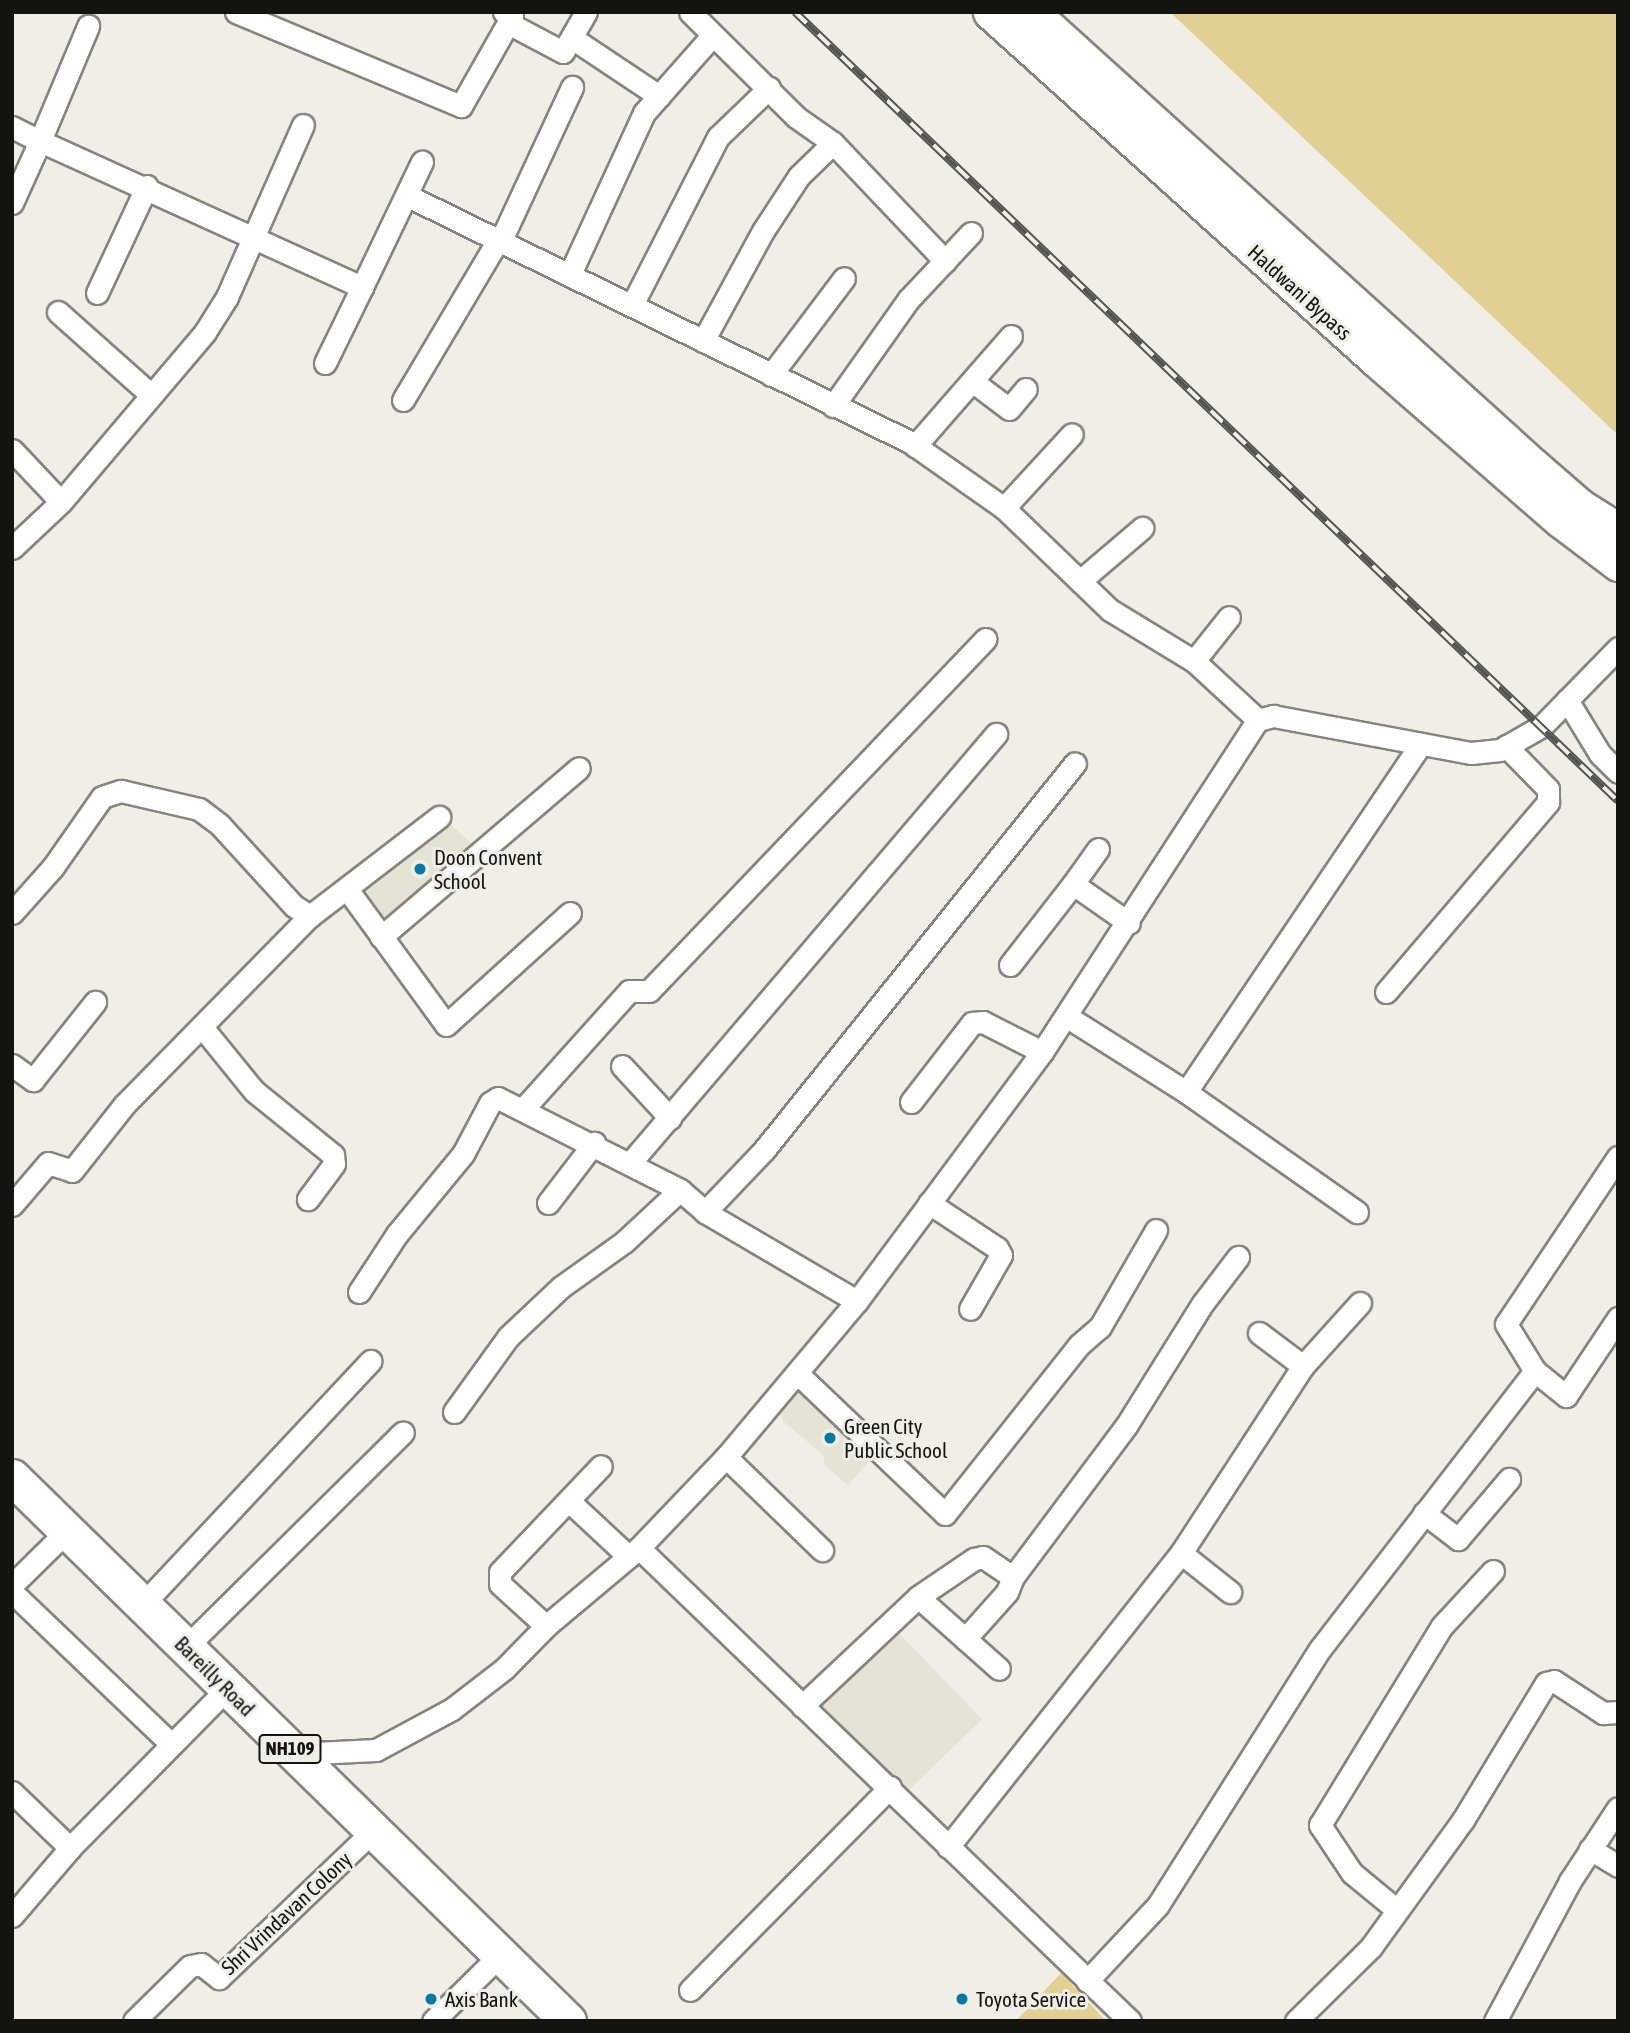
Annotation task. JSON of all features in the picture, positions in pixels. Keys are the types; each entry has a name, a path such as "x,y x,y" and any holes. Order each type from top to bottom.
{"highway":[{"name":"Bareilly Road","path":"12,1477 568,2021"}],"main road":[{"name":"Haldwani Bypass","path":"990,12 1384,367 1560,520 1618,564"},
{"name":"Haldwani Bypass","path":"1032,12 1534,466 1580,506 1618,530"}],"street":[{"path":"236,12 461,106 506,18 563,52 586,12"},
{"path":"690,12 796,117 833,143 944,261"},
{"path":"12,203 89,26"},
{"path":"570,274 644,113 712,36"},
{"path":"572,38 659,96"},
{"path":"403,400 500,239 572,87"},
{"path":"632,305 718,137 769,88"},
{"path":"12,548 61,502 205,332 227,297 303,125"},
{"path":"12,127 147,186 362,288"},
{"path":"703,341 777,209 799,176 833,143"},
{"path":"324,363 422,162"},
{"path":"97,293 147,186"},
{"path":"408,195 915,446 1004,508 1110,610 1194,661 1258,720"},
{"path":"833,406 908,300 971,233"},
{"path":"771,375 844,278"},
{"path":"58,312 151,395"},
{"path":"915,446 1011,336"},
{"path":"972,381 1009,410 1026,389"},
{"path":"1004,508 1072,434"},
{"path":"12,450 61,502"},
{"path":"1080,581 1142,528"},
{"path":"1194,661 1229,617"},
{"path":"524,1108 629,991 649,991 985,639"},
{"path":"294,1754 376,1750 452,1709 504,1669 546,1626 633,1552 726,1457 857,1301 1042,1052 1129,923 1246,732 1258,720 1273,716 1471,753 1506,746 1542,726 1618,648"},
{"path":"1567,700 1600,754 1618,772"},
{"path":"631,1162 996,734"},
{"path":"1186,1092 1421,744"},
{"path":"1386,992 1548,802 1548,789 1506,746"},
{"path":"705,1212 764,1150 1075,763"},
{"path":"380,937 579,768"},
{"path":"12,913 53,867 102,797 121,791 199,809 220,825 294,906 310,916"},
{"path":"12,1205 48,1163 72,1171 125,1104 310,916 439,817"},
{"path":"1010,965 1098,849"},
{"path":"1073,884 1129,923"},
{"path":"347,889 446,1025 569,913"},
{"path":"12,1065 33,1080 95,1002"},
{"path":"1066,1016 1186,1092 1357,1212"},
{"path":"911,1102 972,1023 983,1022 1042,1052"},
{"path":"202,1027 254,1091 332,1155 334,1164 308,1199"},
{"path":"622,1066 670,1118"},
{"path":"359,1292 397,1234 463,1154 493,1099 524,1108 631,1162 680,1190 705,1212 857,1301"},
{"path":"548,1203 594,1143"},
{"path":"1618,1157 1506,1324 1535,1371 1566,1396 1618,1318"},
{"path":"454,1412 508,1337 562,1287 624,1242 680,1190"},
{"path":"929,1203 997,1248 1001,1255 970,1309"},
{"path":"798,1374 945,1514 1079,1345 1100,1327 1157,1230"},
{"path":"965,1639 1007,1591 1013,1577 1126,1426 1203,1303 1238,1257"},
{"path":"948,1847 1181,1553 1303,1366 1360,1303"},
{"path":"1259,1333 1303,1366"},
{"path":"143,1604 370,1361"},
{"path":"1087,1981 1158,1905 1320,1648 1535,1371"},
{"path":"186,1647 403,1432"},
{"path":"726,1457 822,1550"},
{"path":"546,1626 500,1584 500,1572 601,1466"},
{"path":"1424,1513 1458,1539 1509,1479"},
{"path":"569,1501 633,1552 890,1787 948,1847 1130,2021"},
{"path":"12,1585 68,1530"},
{"path":"1181,1553 1230,1592"},
{"path":"802,1706 918,1597 983,1557 1013,1577"},
{"path":"1397,1910 1352,1873 1320,1825 1442,1626 1493,1571"},
{"path":"12,1592 169,1742"},
{"path":"918,1597 999,1669"},
{"path":"1296,2021 1371,1947 1463,1820 1546,1683 1554,1681 1603,1713 1618,1712"},
{"path":"12,1916 70,1848 169,1742 227,1689"},
{"path":"690,1990 890,1787"},
{"path":"12,1792 70,1848"},
{"path":"1495,2021 1590,1849 1618,1808"},
{"name":"Shri Vrindavan Colony","path":"134,2021 190,1966 201,1964 219,1979 373,1831"},
{"path":"1590,1849 1618,1866"},
{"path":"433,2021 500,1955"}],"shaded area":[{"path":"1170,12 1618,12 1618,435"},
{"name":"Doon Convent School","path":"445,819 479,851 388,933 358,887"},
{"name":"Green City Public School","path":"804,1386 875,1455 848,1485 825,1466 823,1455 783,1421 780,1407"},
{"path":"896,1630 982,1719 903,1796 817,1706"},
{"path":"1061,1973 1106,2021 1016,2021"}],"railway":[{"path":"795,12 1618,801"}],"place":[{"name":"Doon Convent School","path":"420,869"},
{"name":"Green City Public School","path":"830,1438"},
{"name":"Axis Bank","path":"431,1999"},
{"name":"Toyota Service","path":"962,1999"}]}
